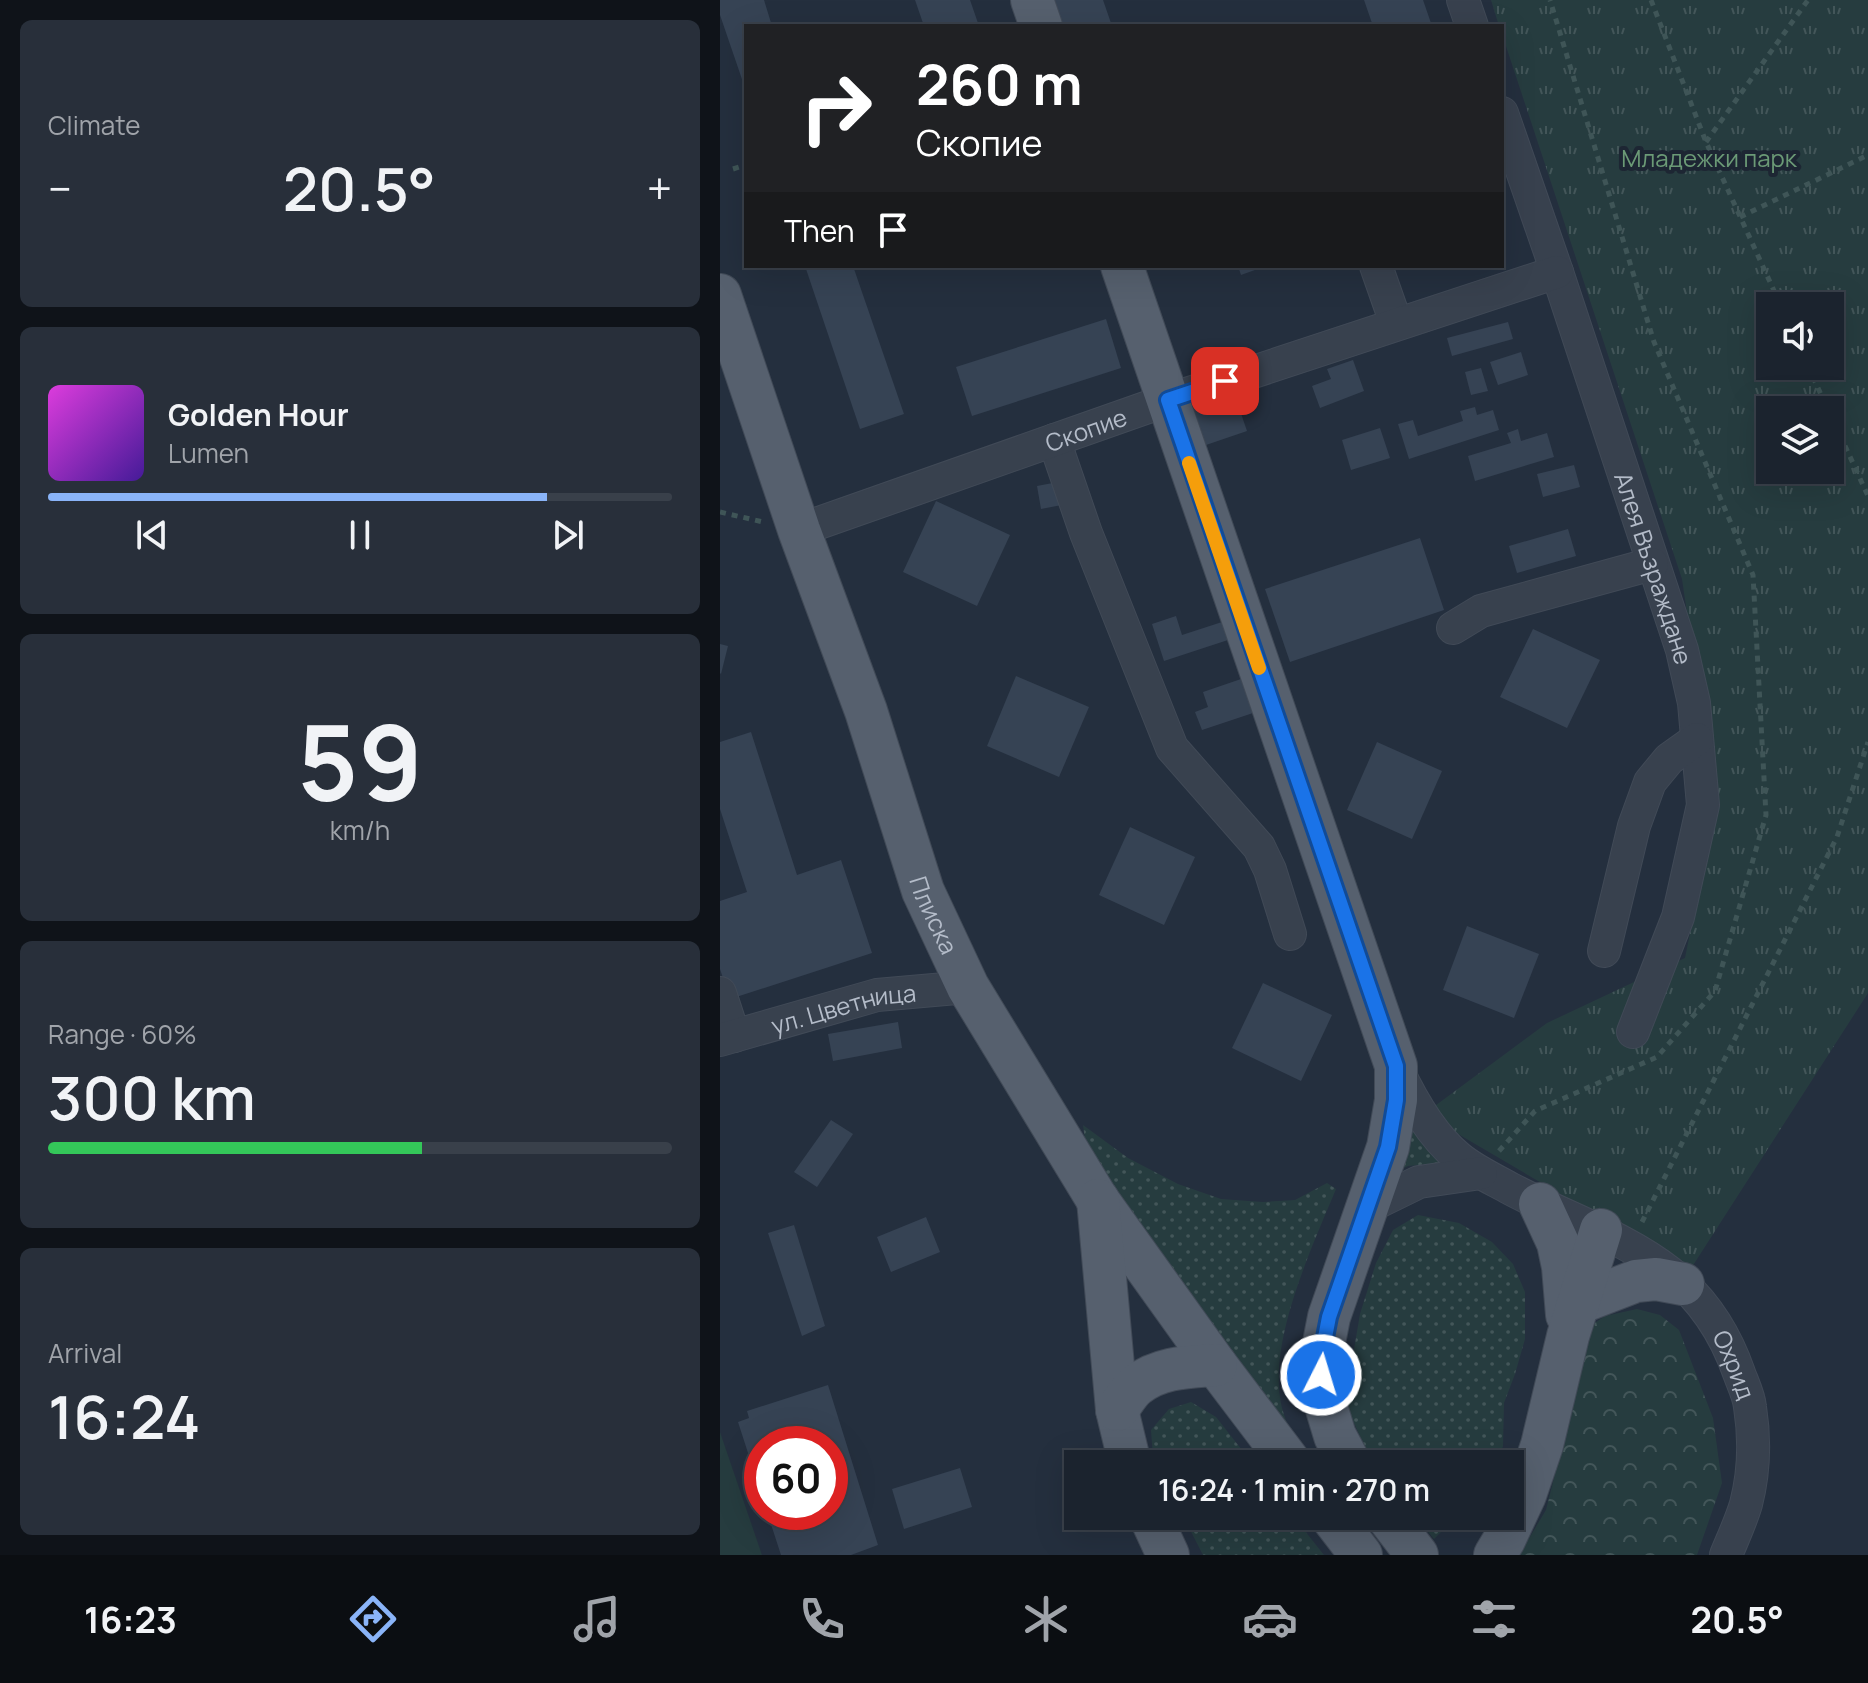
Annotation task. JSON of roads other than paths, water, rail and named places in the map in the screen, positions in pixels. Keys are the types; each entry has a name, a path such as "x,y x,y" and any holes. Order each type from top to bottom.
{"main road":[{"path":"1032,0 1040,24"},
{"path":"1123,268 1396,1066 1396,1100 1388,1147 1329,1317 1321,1358 1322,1393 1342,1450"},
{"name":"Плиска","path":"720,295 799,530 866,711 923,891 968,987 1097,1199 1280,1450"},
{"path":"1097,1199 1117,1410 1127,1450"},
{"path":"1540,1204 1558,1243 1574,1319"},
{"path":"1495,1555 1525,1495 1542,1445 1574,1319 1601,1230"},
{"path":"1574,1319 1636,1281 1656,1279 1683,1284"},
{"path":"1117,1410 1134,1387 1154,1374 1216,1365"},
{"path":"1156,1530 1168,1555"},
{"path":"1342,1530 1361,1555"},
{"path":"1398,1530 1417,1555"}],"street":[{"path":"1463,0 1471,24"},
{"name":"Алея Възраждане","path":"1504,119 1682,650 1694,703 1703,805 1678,917 1633,1032"},
{"path":"1377,268 1396,323"},
{"name":"Скопие","path":"799,530 1168,400 1557,272"},
{"path":"1054,440 1086,533 1172,748 1259,847 1270,870 1290,934"},
{"path":"1453,628 1481,611 1652,564"},
{"path":"1604,951 1634,826 1650,782 1669,759 1697,739"},
{"name":"ул. Цветница","path":"727,1038 877,995 968,987"},
{"path":"720,993 727,1038"},
{"name":"Охрид","path":"1396,1066 1430,1128 1457,1156 1481,1173 1540,1204 1601,1230 1661,1264 1712,1317 1734,1359 1750,1406 1754,1460 1745,1504 1726,1555"},
{"path":"1362,1220 1376,1203 1419,1182 1481,1173"}],"park label":[{"name":"Младежки парк","path":"1709,157"}]}
